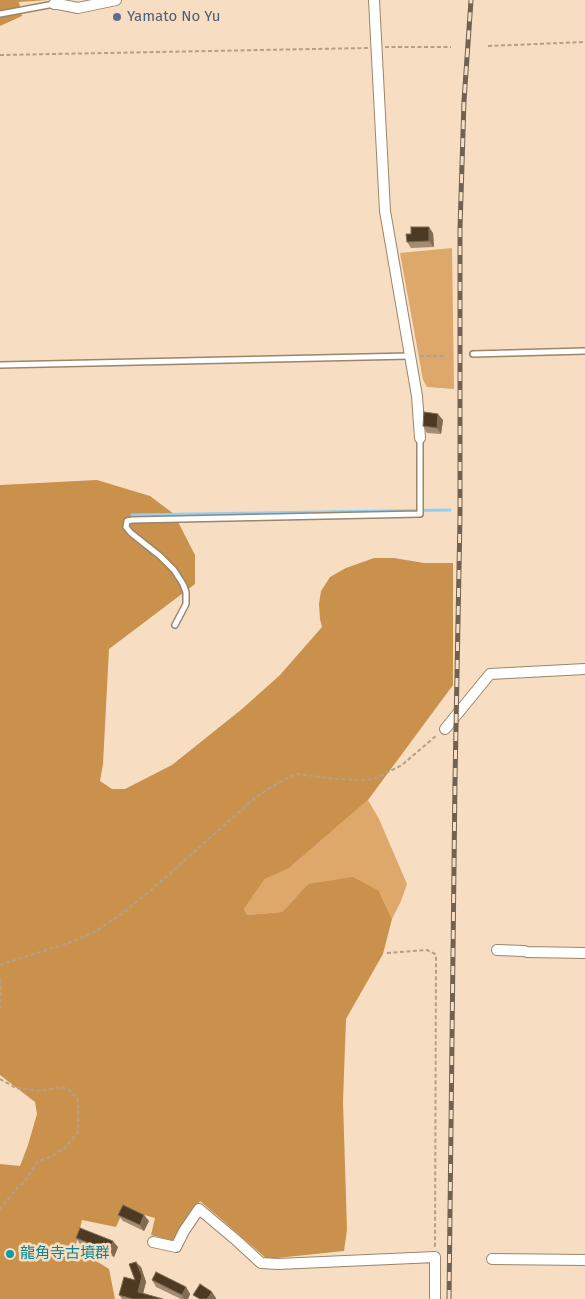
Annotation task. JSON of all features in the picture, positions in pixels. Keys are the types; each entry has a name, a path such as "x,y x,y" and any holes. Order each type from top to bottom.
{"street":[{"path":"54,4 78,8 116,0"},
{"path":"374,0 385,210 418,406 420,438"},
{"path":"445,729 490,674 585,670"},
{"path":"497,950 585,953"},
{"path":"153,1242 176,1247 184,1231 200,1209 261,1263 278,1264 435,1257 435,1299"},
{"path":"492,1259 585,1260"}],"lane":[{"path":"0,14 54,4"},
{"path":"473,354 585,351"},
{"path":"0,365 410,356"},
{"path":"175,625 186,604 186,592 183,584 174,570 160,556 131,533 126,527 128,522 132,520 420,514 420,438"}],"path":[{"path":"488,46 585,42"},
{"path":"0,56 451,47"},
{"path":"410,356 445,356"},
{"path":"0,964 74,941 96,931 124,913 256,797 276,784 296,774 337,779 374,779 402,765 445,729"},
{"path":"387,953 427,950 435,954 436,958 435,1257"},
{"path":"0,979 2,994 0,1008"},
{"path":"0,1079 16,1088 39,1091 62,1087 71,1091 78,1100 78,1132 66,1147 52,1156 37,1162 24,1183 17,1188 0,1209"}],"shaded area":[{"path":"0,0 48,0 19,2 22,16 0,26"},
{"path":"452,248 454,389 427,387 423,380 400,253"},
{"path":"97,480 150,496 174,514 195,555 195,584 109,649 103,764 100,781 112,789 125,789 172,765 242,709 280,675 322,627 319,604 321,591 330,577 346,568 374,558 394,558 424,563 453,563 453,685 368,800 288,869 265,879 244,909 247,915 282,912 308,884 353,877 379,891 392,919 383,954 346,1019 343,1101 347,1230 344,1251 267,1259 200,1201 173,1241 151,1235 155,1218 124,1209 116,1227 82,1220 75,1248 109,1269 115,1299 0,1299 0,1164 20,1166 37,1114 35,1102 0,1075 0,485"},
{"path":"368,800 379,819 407,884 392,919 379,891 308,884 282,912 247,915 244,909 265,879 288,869"}],"building":[{"path":"411,227 429,227 429,241 407,242 406,234 411,234"},
{"path":"424,412 438,414 437,428 423,426"},
{"path":"123,1205 144,1215 140,1225 118,1215"},
{"path":"80,1228 113,1241 109,1251 76,1238"},
{"path":"136,1262 142,1276 138,1292 163,1299 133,1299 119,1295 124,1277 135,1280 129,1264"},
{"path":"156,1272 186,1287 182,1295 152,1280"},
{"path":"200,1284 212,1292 207,1299 200,1299 193,1295"}],"waterway":[{"path":"132,515 450,510"}],"railway":[{"path":"449,1299 460,516 460,228 464,101 471,0"}],"place":[{"name":"Yamato No Yu","path":"117,17"},
{"name":"龍角寺古墳群","path":"10,1254"}]}
